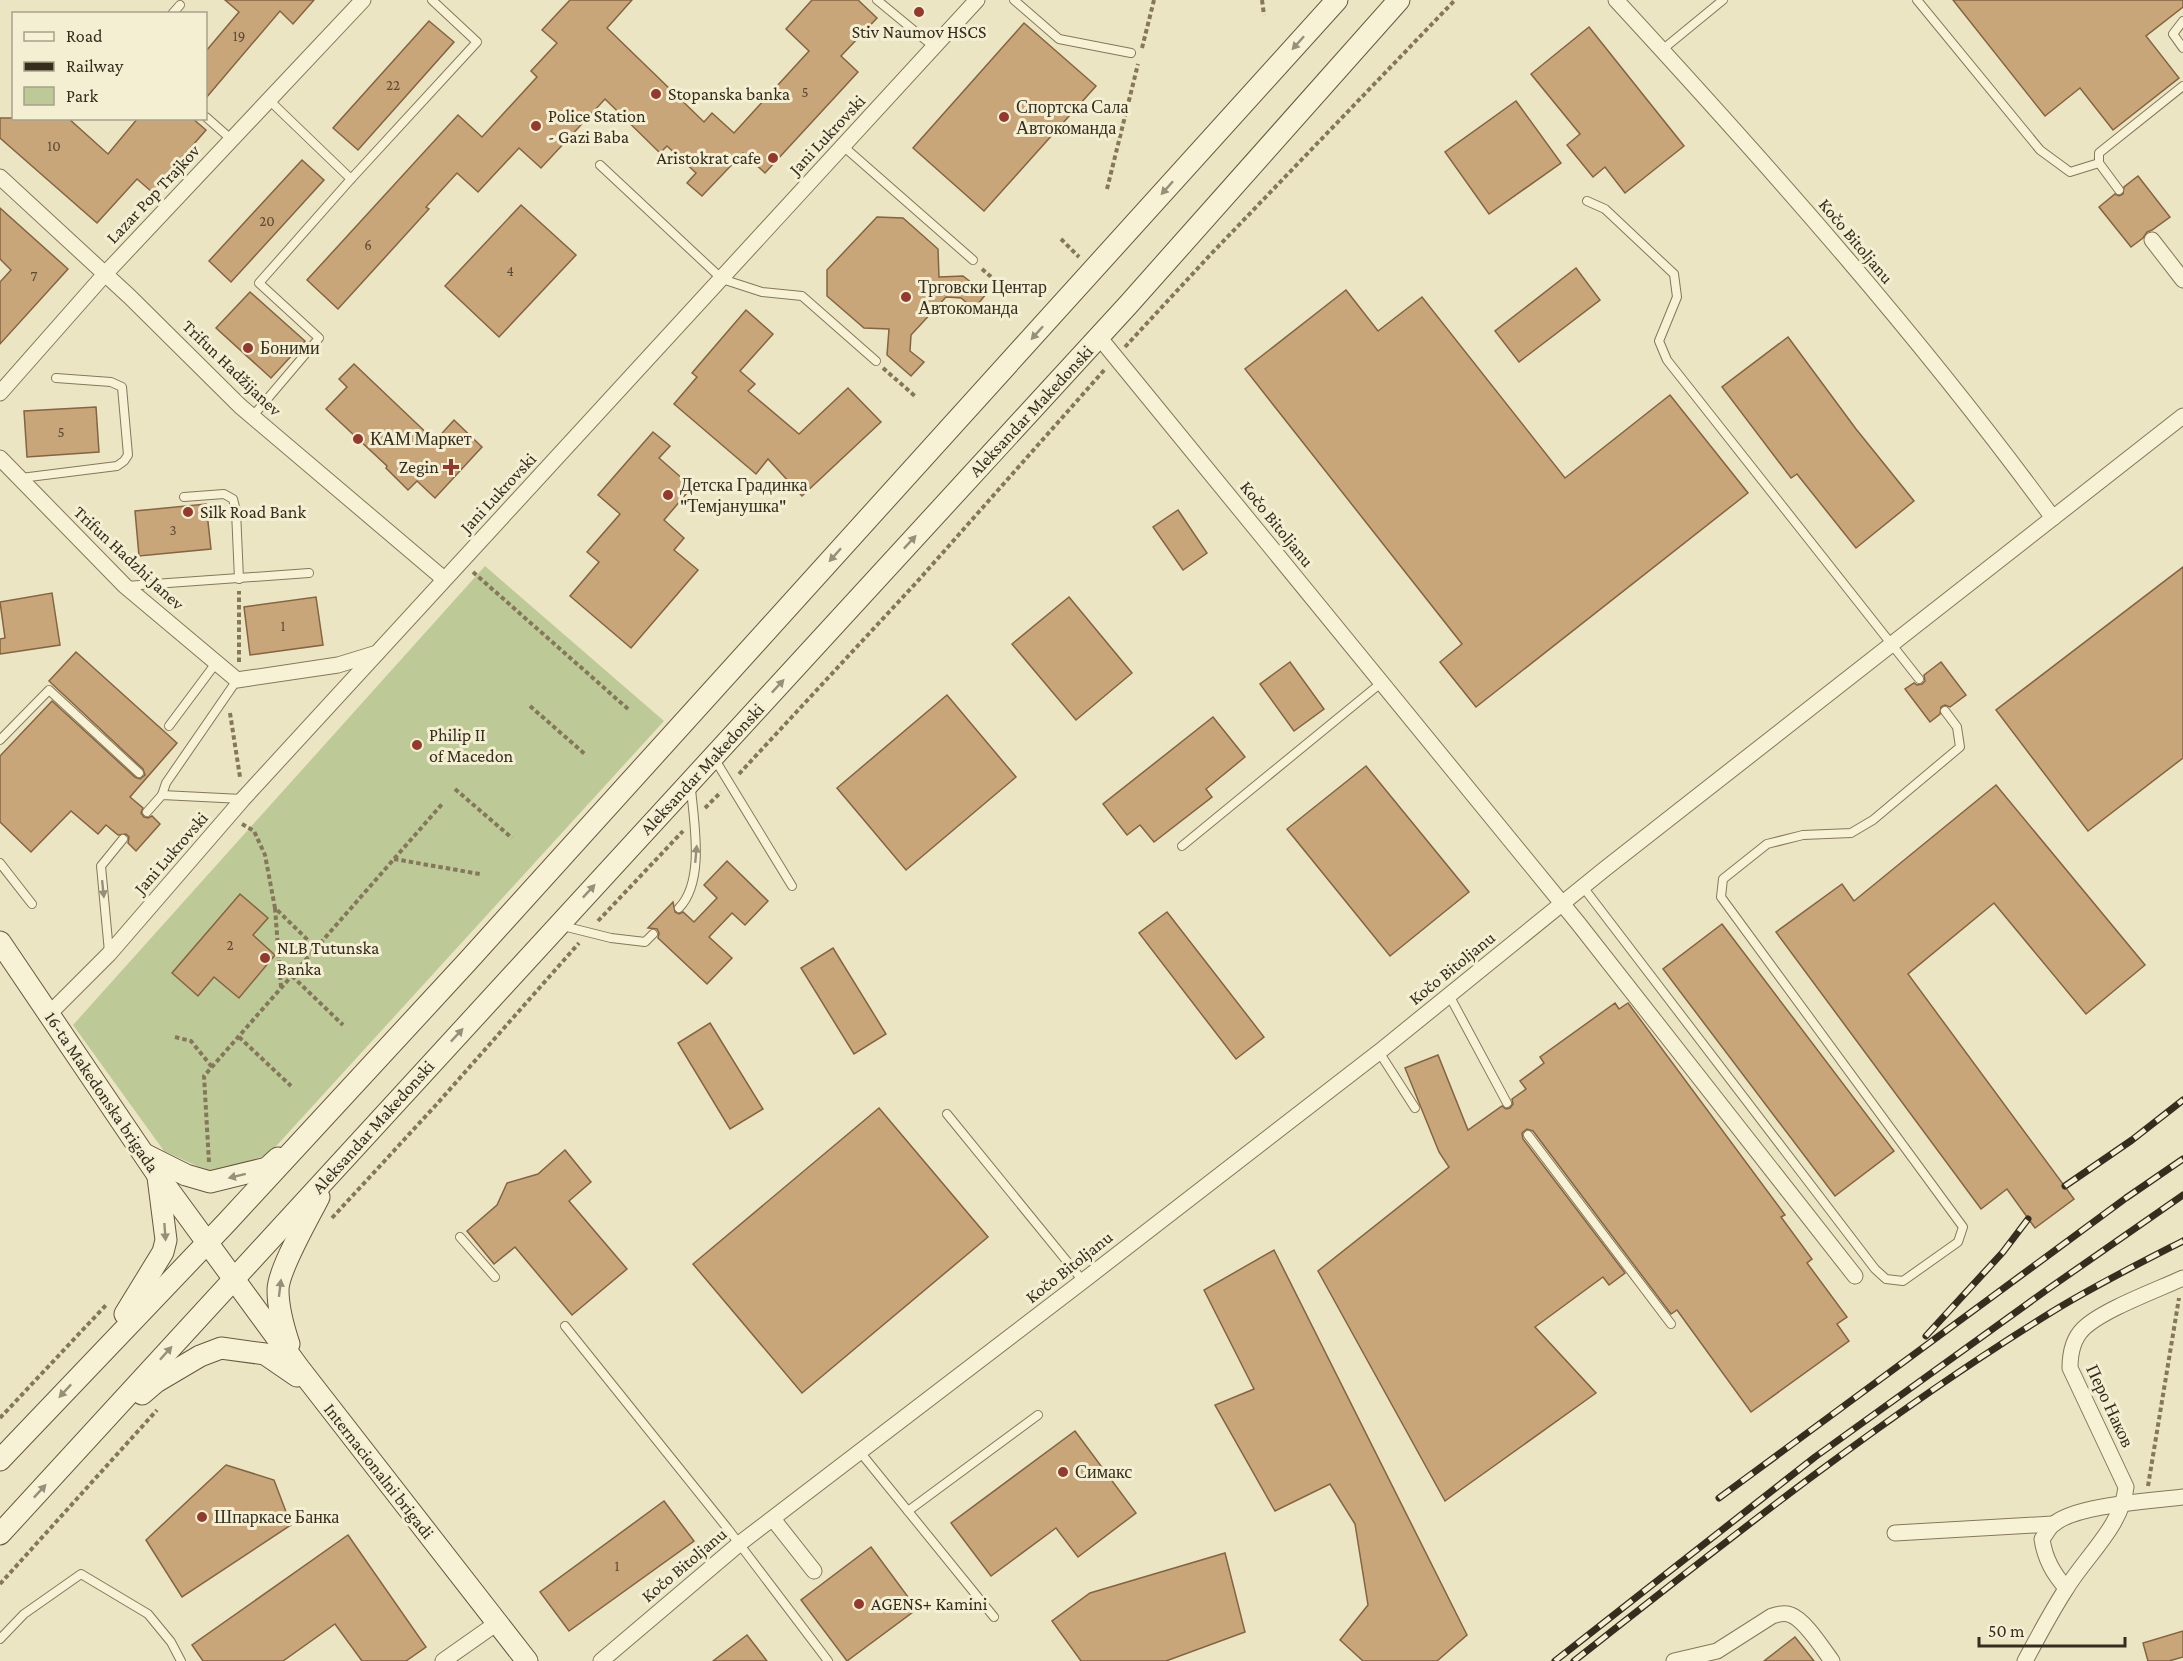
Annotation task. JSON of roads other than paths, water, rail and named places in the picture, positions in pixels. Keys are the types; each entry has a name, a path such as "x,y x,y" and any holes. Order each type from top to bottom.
{"street":[{"name":"Lazar Pop Trajkov","path":"0,393 105,274 363,0"},
{"name":"Jani Lukrovski","path":"49,1014 109,954 243,799 977,0"},
{"path":"0,1460 476,954 1337,0"},
{"name":"Aleksandar Makedonski","path":"0,1534 1099,337 1399,0"},
{"name":"Kočo Bitoljanu","path":"1616,0 1816,224 1963,398 2053,518"},
{"name":"Trifun Hadžijanev","path":"0,177 105,274 252,417 444,579"},
{"path":"2151,237 2183,280"},
{"name":"Kočo Bitoljanu","path":"1099,337 1562,904 1855,1276"},
{"name":"Kočo Bitoljanu","path":"601,1661 739,1544 1379,1052 1583,887 2183,416"},
{"name":"Trifun Hadzhi Janev","path":"0,458 125,586 237,680"},
{"path":"237,680 338,666 378,653"},
{"name":"16-ta Makedonska brigada","path":"0,942 157,1174 234,1279"},
{"path":"144,1154 186,1174 210,1182 267,1168 319,1122"},
{"path":"296,1365 280,1321 278,1288 292,1250 333,1170"},
{"path":"105,1348 163,1252 166,1240 157,1174"},
{"name":"Internacionalni brigadi","path":"234,1279 296,1365 527,1661"},
{"name":"Перо Наков","path":"2124,1503 2126,1487 2070,1368 2070,1355 2082,1330 2098,1318 2182,1285"},
{"path":"84,1443 156,1383 200,1356 221,1348 265,1354 313,1387"},
{"path":"1895,1533 2052,1524 2068,1515 2124,1503 2183,1497"},
{"path":"2025,1661 2066,1588 2097,1546 2124,1503"},
{"path":"773,1519 814,1571"},
{"path":"2052,1524 2042,1539 2045,1554 2055,1575 2066,1588"},
{"path":"1674,1661 1717,1651 1773,1616 1782,1613 1792,1615 1802,1624 1832,1661"},
{"path":"442,1661 497,1623"}],"lane":[{"path":"252,417 319,338 259,283 477,42 432,0"},
{"path":"877,0 934,47"},
{"path":"1014,0 1059,39 1131,53"},
{"path":"1662,50 1723,0"},
{"path":"1917,0 2040,150 2070,172 2099,163"},
{"path":"174,12 180,5"},
{"path":"2183,21 2173,34 2183,48"},
{"path":"2119,190 2099,163 2099,153 2183,86"},
{"path":"269,100 351,179"},
{"path":"207,118 232,140"},
{"path":"843,146 973,260"},
{"path":"600,165 722,279 762,292 802,296 876,361"},
{"path":"1587,201 1605,209 1674,274 1677,297 1659,341 1667,360 1919,679"},
{"path":"20,478 117,466 128,455 122,387 111,382 56,378"},
{"path":"184,497 224,494 233,499 236,511 239,579"},
{"path":"125,586 309,573"},
{"path":"169,726 216,663"},
{"path":"147,812 162,795 166,783 237,680"},
{"path":"1182,846 1381,683"},
{"path":"0,740 49,690 139,773"},
{"path":"1583,887 1875,1269 1886,1279 1902,1281 1958,1242 1963,1227 1721,897 1723,879 1767,844 1803,835 1851,832 1873,820 1914,786 1960,747 1957,727 1945,711"},
{"path":"713,756 792,886"},
{"path":"679,908 688,899 697,851 690,782"},
{"path":"162,795 243,799"},
{"path":"109,954 101,866 123,839"},
{"path":"0,864 32,904"},
{"path":"559,924 611,938 645,942 653,934"},
{"path":"1449,995 1507,1102"},
{"path":"1379,1052 1415,1107"},
{"path":"947,1114 1083,1281"},
{"path":"1528,1135 1671,1324"},
{"path":"460,1237 495,1278"},
{"path":"565,1326 739,1544 828,1661"},
{"path":"908,1511 1038,1415"},
{"path":"860,1452 994,1617"},
{"path":"0,1639 24,1614 81,1574 148,1614 171,1642 181,1661"}],"railway":[{"path":"2065,1186 2132,1140 2183,1100"},
{"path":"1719,1498 2126,1198 2183,1159"},
{"path":"1555,1661 1815,1457 2183,1195"},
{"path":"1926,1336 2003,1252 2028,1219"},
{"path":"1574,1661 1750,1523 1930,1391 2071,1301 2183,1241"}],"place":[{"name":"Stiv Naumov HSCS","path":"919,12"},
{"name":"Stopanska banka","path":"656,94"},
{"name":"Спортска Сала Автокоманда","path":"1004,117"},
{"name":"Police Station - Gazi Baba","path":"536,126"},
{"name":"Aristokrat cafe","path":"773,158"},
{"name":"Трговски Центар Автокоманда","path":"906,297"},
{"name":"Боними","path":"248,348"},
{"name":"КАМ Маркет","path":"358,439"},
{"name":"Zegin","path":"451,467"},
{"name":"Детска Градинка \"Темјанушка\"","path":"668,495"},
{"name":"Silk Road Bank","path":"188,512"},
{"name":"Philip II of Macedon","path":"417,745"},
{"name":"NLB Tutunska Banka","path":"265,958"},
{"name":"Симакс","path":"1063,1472"},
{"name":"Шпаркасе Банка","path":"202,1517"},
{"name":"AGENS+ Kamini","path":"859,1604"}]}
